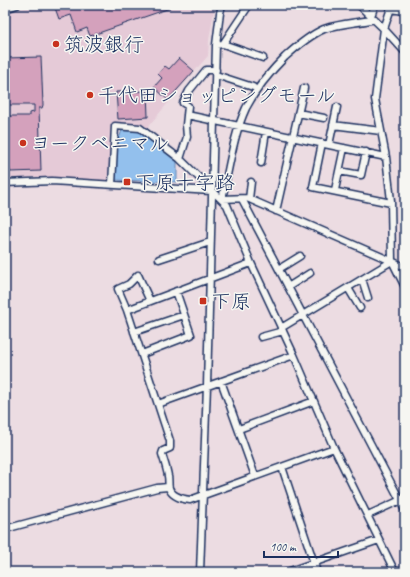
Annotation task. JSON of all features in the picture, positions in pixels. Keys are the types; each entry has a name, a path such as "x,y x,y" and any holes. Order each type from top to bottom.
{"street":[{"path":"5,9 17,5"},
{"path":"200,572 207,386 211,191 216,72 220,13 222,5"},
{"path":"219,44 249,5"},
{"path":"359,5 405,52"},
{"path":"373,18 374,5"},
{"path":"405,11 391,7 384,29 375,99 386,156 391,203 392,261 405,287"},
{"path":"222,199 240,126 246,109 252,96 271,71 290,52 307,39 323,30 337,25 373,18"},
{"path":"219,44 262,58"},
{"path":"180,159 187,137 188,106 183,103 206,70 216,72 253,87"},
{"path":"276,211 304,88"},
{"path":"329,145 337,107"},
{"path":"298,113 324,118"},
{"path":"187,115 214,122 386,156"},
{"path":"333,124 381,130"},
{"path":"112,185 115,126 140,128 180,159 227,205 251,263 294,354 334,448 395,572"},
{"path":"260,163 266,132"},
{"path":"322,143 312,186 391,203"},
{"path":"335,190 344,148"},
{"path":"340,171 361,175 366,152"},
{"path":"5,183 52,181 211,191"},
{"path":"249,199 251,182"},
{"path":"222,199 249,199 405,267"},
{"path":"242,199 403,499 405,511"},
{"path":"159,259 210,242"},
{"path":"279,269 300,256"},
{"path":"260,337 282,329 303,314 392,261"},
{"path":"127,310 251,263"},
{"path":"288,287 310,273"},
{"path":"150,301 138,275 130,284 118,289 142,354 171,445 170,448 163,451 162,454 170,491 181,499 190,500 334,448"},
{"path":"362,279 368,298"},
{"path":"348,288 360,308"},
{"path":"142,354 191,335 176,292"},
{"path":"134,332 184,315"},
{"path":"158,404 294,354"},
{"path":"221,381 255,476"},
{"path":"239,429 314,401"},
{"path":"282,467 317,572"},
{"path":"5,529 157,488 168,487"},
{"path":"368,515 403,499"},
{"path":"287,572 379,540"}],"shaded area":[{"name":"千代田ショッピングモール","path":"38,5 215,5 208,56 146,129 139,124 111,123 109,178 107,180 42,177 5,179 5,13"}],"water":[{"path":"122,130 141,131 177,161 177,182 115,180 117,136 120,136"}],"building":[{"path":"54,5 169,5 170,8 90,36 87,28 77,32 71,15 59,19"},
{"path":"41,57 43,105 42,108 39,108 41,171 10,172 9,164 5,164 5,122 7,122 7,116 29,116 29,113 34,112 34,105 5,105 5,61 6,58"},
{"path":"179,58 194,71 168,100 154,87 162,78 158,74 165,66 169,69"},
{"path":"147,91 148,117 118,119 116,92"}],"place":[{"name":"筑波銀行","path":"56,44"},
{"name":"千代田ショッピングモール","path":"90,95"},
{"name":"ヨークベニマル","path":"23,143"},
{"name":"下原十字路","path":"127,182"},
{"name":"下原","path":"203,301"}]}
